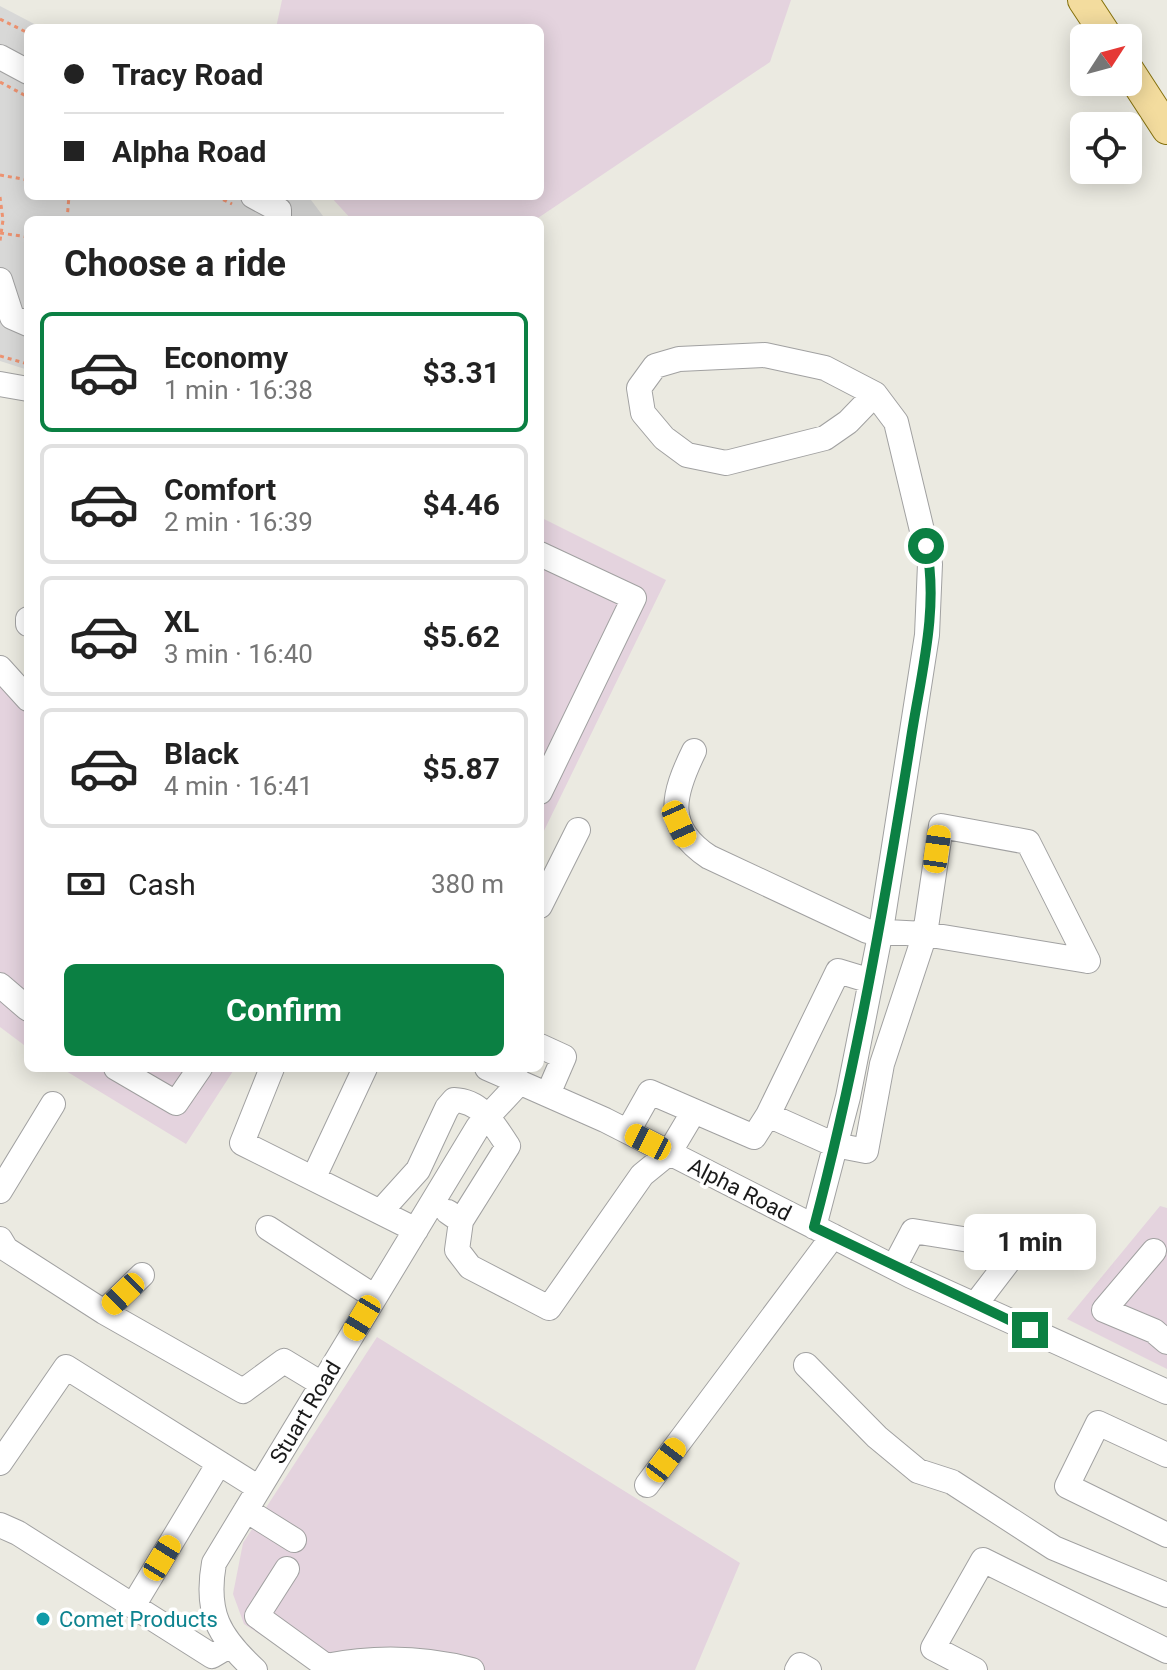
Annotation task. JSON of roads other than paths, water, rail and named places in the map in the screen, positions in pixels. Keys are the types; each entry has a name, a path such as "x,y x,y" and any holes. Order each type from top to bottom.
{"main road":[{"path":"1083,0 1099,24"},
{"path":"1142,91 1167,129"}],"street":[{"path":"0,57 24,70"},
{"path":"242,200 279,210 279,216"},
{"path":"0,280 12,317 24,322"},
{"path":"647,1485 824,1232 835,1145 856,1059 881,930 927,635 930,564 896,422 875,394 825,368 765,355 679,359 655,366 639,388 643,413 664,438 687,455 726,463 825,438 848,422 875,394"},
{"path":"0,384 24,388"},
{"path":"544,556 634,598 544,784"},
{"path":"0,668 24,688"},
{"path":"694,751 676,788 679,824 688,844 709,857 867,931 925,934 1088,961 1028,842 941,826 925,934 882,1064 866,1151 835,1145 768,1115"},
{"path":"544,898 578,830"},
{"path":"628,1131 650,1092 754,1137 768,1115 838,971 871,981"},
{"path":"0,985 24,1006"},
{"path":"544,1048 564,1057 548,1094"},
{"path":"856,1059 882,1064"},
{"path":"123,1072 176,1103 197,1072"},
{"path":"270,1072 242,1143 416,1230"},
{"path":"314,1177 363,1072"},
{"name":"Alpha Road","path":"496,1072 628,1131 894,1267 1167,1392"},
{"name":"Stuart Road","path":"255,1670 215,1657 214,1615 209,1590 214,1563 487,1115 520,1082"},
{"path":"381,1211 409,1184 447,1108 454,1100 464,1101 487,1115 508,1146 461,1221 457,1250 470,1267 549,1308 642,1175 669,1153 694,1111"},
{"path":"0,1191 53,1104"},
{"path":"432,1202 461,1221"},
{"path":"268,1228 375,1297"},
{"path":"894,1267 913,1231 988,1243"},
{"path":"0,1239 6,1249 104,1312 243,1391 284,1361 322,1384"},
{"path":"1154,1251 1104,1310 1163,1329"},
{"path":"975,1305 1014,1254"},
{"path":"104,1312 142,1275"},
{"path":"806,1365 877,1437 918,1471 952,1482 1054,1548 1167,1595"},
{"path":"0,1463 66,1367 259,1488"},
{"path":"1167,1455 1098,1423 1067,1486 1167,1535"},
{"path":"133,1606 219,1463"},
{"path":"246,1510 294,1540"},
{"path":"0,1525 18,1533 215,1657"},
{"path":"975,1670 933,1648 983,1560 1167,1651"},
{"path":"287,1569 257,1616 325,1668 412,1657 472,1670"},
{"path":"797,1670 800,1665 809,1670"}],"place":[{"name":"Comet Products","path":"43,1619"}]}
